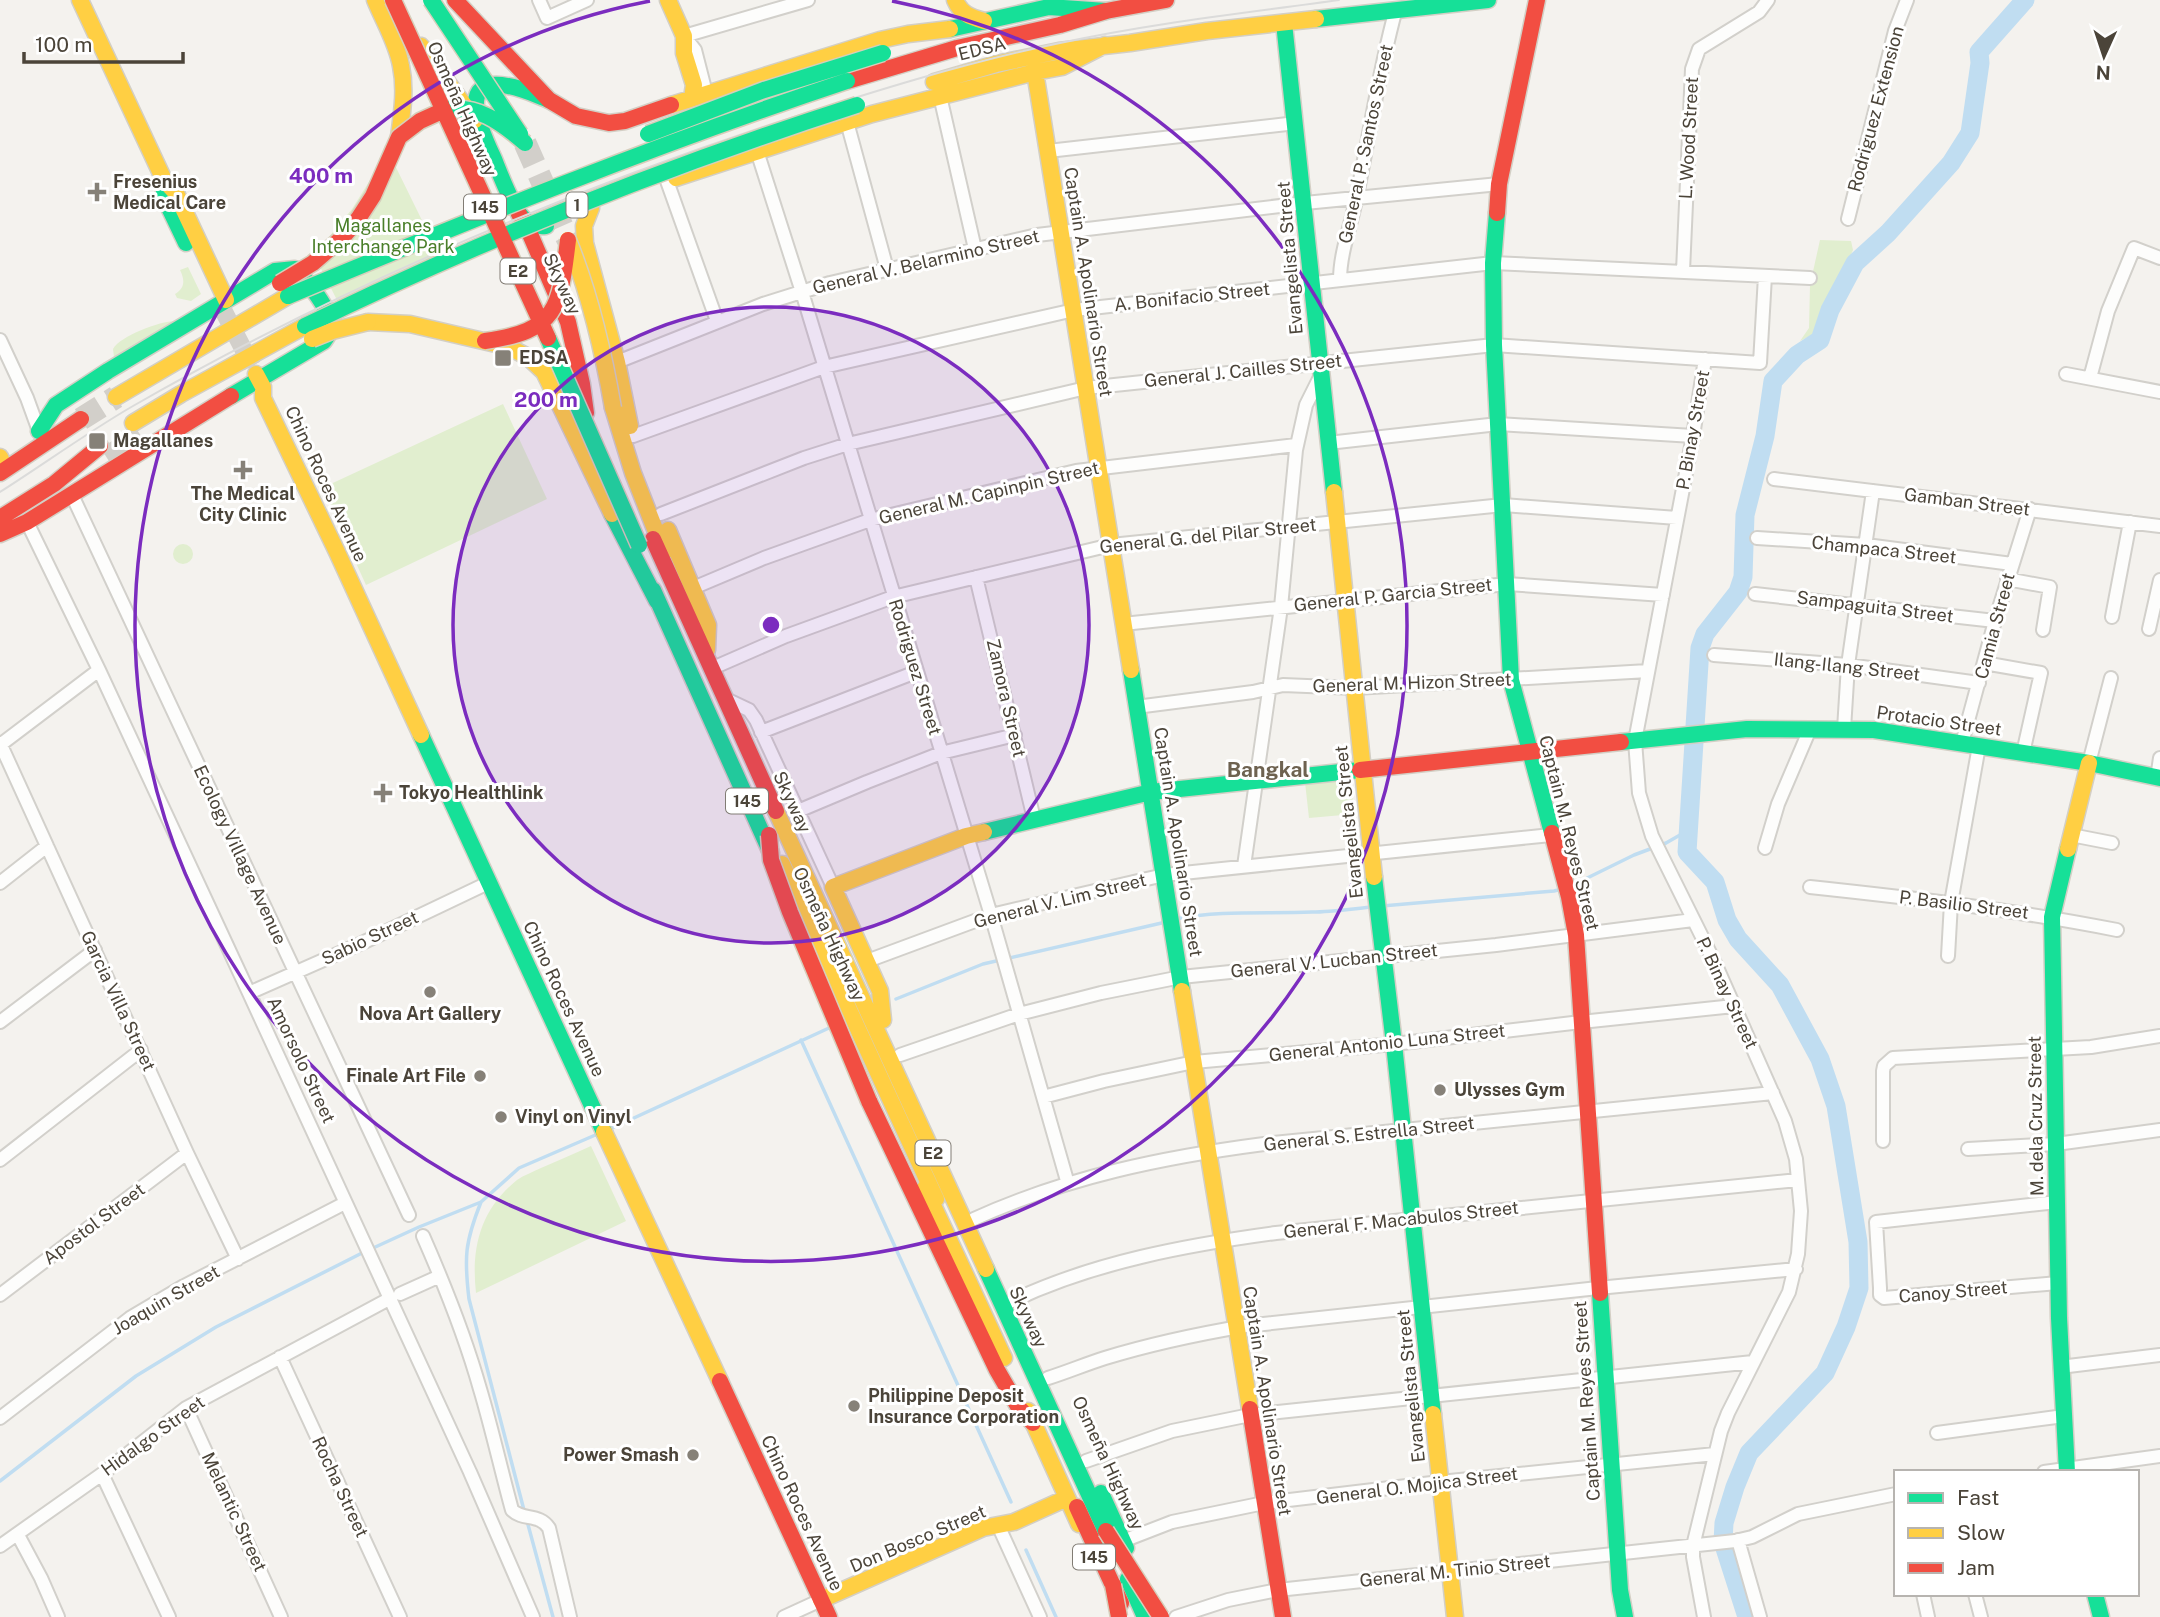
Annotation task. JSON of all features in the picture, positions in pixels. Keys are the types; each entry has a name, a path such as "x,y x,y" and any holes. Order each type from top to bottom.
{"main road":[{"path":"80,0 164,180 176,193 220,308"},
{"path":"112,391 194,331 284,289 356,222 377,189 399,137 403,104 399,37 375,0"},
{"name":"E2","path":"392,0 399,37"},
{"name":"Skyway","path":"392,0 546,333 769,835 1128,1617"},
{"name":"Skyway","path":"410,0 561,327 739,733 857,984 1145,1617"},
{"name":"Osmeña Highway","path":"399,137 436,111 461,108 480,112 506,127 525,143 431,0"},
{"path":"455,0 549,100"},
{"path":"668,0 684,36 684,53 694,85 701,97"},
{"path":"938,32 948,11 944,0"},
{"path":"954,0 958,9 968,17 984,22"},
{"name":"EDSA","path":"284,289 767,106 924,57 1058,26 1106,11 1166,0"},
{"name":"EDSA","path":"137,429 181,394 309,332 436,263 712,153 858,105 996,64 1059,51 1488,0"},
{"name":"Captain M. Reyes Street","path":"1537,0 1499,184 1493,263 1493,345 1511,680 1569,897 1576,935 1604,1377 1617,1552 1625,1617"},
{"name":"EDSA","path":"984,22 1049,7 1106,11"},
{"path":"399,37 439,54 457,52 465,46 469,38 470,15"},
{"name":"1","path":"549,100 576,116 609,123 625,121 880,40 984,22"},
{"name":"Evangelista Street","path":"1283,23 1305,203 1320,369 1455,1617"},
{"name":"1","path":"633,139 844,64 916,45 938,32"},
{"name":"Osmeña Highway","path":"399,37 589,439 657,601 745,797 1120,1617"},
{"name":"1","path":"591,208 725,157 757,151 940,96 1035,72 1062,68 1105,46"},
{"path":"423,48 481,128"},
{"name":"Captain A. Apolinario Street","path":"1035,72 1283,1617"},
{"path":"549,100 501,84 483,88 477,94 475,103 481,128 568,321"},
{"name":"1","path":"466,222 512,188 544,174"},
{"path":"519,214 526,223 540,227 591,208"},
{"name":"Osmeña Highway","path":"591,208 583,233 617,362 633,436 646,480 708,625 707,650"},
{"name":"Osmeña Highway","path":"485,341 520,335 545,319 560,296 568,240 589,293 621,440 651,522 867,999 883,1020 900,1055 1123,1541 1155,1617"},
{"path":"0,534 27,522 72,495 253,379 324,341 331,326 311,285 295,269 275,271 220,308 108,371 56,405 39,431"},
{"path":"589,439 582,384 568,321 567,298 574,279 589,274 595,277"},
{"path":"309,332 332,331 380,321 410,324 516,349 528,356 544,372 596,484 657,601"},
{"name":"Chino Roces Avenue","path":"253,379 262,387 263,398 337,552 829,1617"},
{"path":"0,458 39,431 78,413 0,473"},
{"path":"0,518 103,452"},
{"name":"Protacio Street","path":"833,887 966,836 1151,792 1708,732 1747,729 1874,730 2089,763 2159,778"},
{"name":"M. dela Cruz Street","path":"2067,1470 2060,1367 2052,917 2089,763"},
{"path":"769,835 771,860 869,1101 997,1370 1019,1408 1033,1423"},
{"name":"Osmeña Highway","path":"833,887 882,997 883,1020"},
{"name":"Don Bosco Street","path":"821,1600 983,1528 1014,1522 1067,1498"},
{"path":"1106,1531 1161,1617"},
{"path":"837,1617 844,1598 859,1584"},
{"path":"1113,1586 1120,1617"},
{"path":"2096,1596 2101,1617"}],"street":[{"path":"539,0 547,18 587,0"},
{"path":"684,36 808,0"},
{"name":"L. Wood Street","path":"1683,271 1692,69 1696,56 1699,49 1759,12 1768,0"},
{"name":"Rodriguez Extension","path":"1848,219 1895,31 1907,0"},
{"name":"General P. Santos Street","path":"1340,280 1372,110 1396,9"},
{"path":"940,96 975,249"},
{"path":"847,122 887,269"},
{"path":"1048,151 1296,122"},
{"name":"Rodriguez Street","path":"757,151 991,915 1068,1184"},
{"path":"667,181 717,321"},
{"name":"General V. Belarmino Street","path":"617,362 717,321 802,292 887,269 1061,231 1499,184"},
{"path":"2090,378 2108,311 2134,248 2160,258"},
{"name":"A. Bonifacio Street","path":"633,436 824,367 1074,310 1493,263 1810,278"},
{"name":"General J. Cailles Street","path":"661,514 804,458 848,444 1087,388 1320,369 1493,345 1760,363 1765,276"},
{"path":"0,340 39,431"},
{"name":"P. Binay Street","path":"1704,1617 1693,1546 1715,1454 1728,1413 1783,1305 1796,1269 1800,1236 1798,1180 1792,1143 1734,1006 1652,836 1639,793 1635,741 1705,359"},
{"path":"1244,866 1281,607 1296,445 1306,405 1320,369"},
{"path":"2066,374 2160,392"},
{"path":"1328,443 1498,424 1693,436"},
{"name":"General M. Capinpin Street","path":"693,587 870,520 1076,471 1296,445"},
{"name":"Gamban Street","path":"1774,479 2160,526"},
{"path":"1844,729 1848,665 1873,491"},
{"name":"Ecology Village Avenue","path":"72,495 409,1215"},
{"name":"General G. del Pilar Street","path":"715,667 797,632 894,597 1111,545 1503,505 1677,518"},
{"name":"Camia Street","path":"1962,743 1994,621 2030,509"},
{"name":"Amorsolo Street","path":"27,522 250,993 367,1251 394,1297 533,1617"},
{"path":"2112,617 2130,522"},
{"name":"Champaca Street","path":"1757,538 1866,545 2012,564"},
{"name":"Zamora Street","path":"976,577 1034,819"},
{"path":"2007,579 2050,587 2043,630"},
{"path":"2149,629 2160,580"},
{"name":"General P. Garcia Street","path":"1123,624 1507,584 1663,595"},
{"name":"Sampaguita Street","path":"1755,593 1994,621"},
{"name":"Ilang-Ilang Street","path":"1714,656 1848,665 1979,683"},
{"path":"1984,663 2040,673 2023,752"},
{"path":"0,744 99,670"},
{"name":"General M. Hizon Street","path":"1136,707 1283,685 1355,688 1648,671"},
{"path":"761,732 916,672"},
{"path":"2089,763 2111,678"},
{"name":"Osmeña Highway","path":"730,701 749,710 833,887"},
{"path":"1765,848 1778,804 1810,729"},
{"path":"798,811 941,753 1014,736"},
{"name":"Garcia Villa Street","path":"0,744 238,1259"},
{"path":"1948,956 1951,902 1979,746"},
{"path":"2159,778 2160,758"},
{"name":"General V. Lim Street","path":"867,961 991,915 1164,875 1551,835"},
{"path":"2071,835 2112,843"},
{"path":"0,883 47,846"},
{"name":"Sabio Street","path":"250,993 490,882"},
{"name":"P. Basilio Street","path":"1810,887 1951,902 2118,930"},
{"name":"General V. Lucban Street","path":"900,1055 1019,1014 1101,993 1181,977 1693,920"},
{"path":"0,1023 94,950"},
{"name":"General Antonio Luna Street","path":"1044,1097 1194,1062 1394,1044 1734,1006"},
{"path":"1883,1141 1883,1071 1884,1066 1893,1058 2091,1047 2160,1036"},
{"path":"0,1160 141,1050"},
{"name":"General S. Estrella Street","path":"974,1219 1029,1196 1068,1184 1157,1160 1208,1151 1773,1094"},
{"path":"1968,1149 2056,1144 2160,1130"},
{"name":"Apostol Street","path":"0,1295 187,1153"},
{"name":"General F. Macabulos Street","path":"1012,1301 1058,1281 1135,1259 1222,1240 1798,1180"},
{"name":"Canoy Street","path":"2057,1202 1876,1221 1882,1297 2058,1283"},
{"name":"Joaquin Street","path":"0,1418 130,1318 184,1286 345,1203"},
{"path":"423,1236 464,1339 512,1510 519,1515 538,1518 549,1528 570,1617"},
{"path":"1048,1378 1135,1350 1203,1332 1236,1327 1796,1269"},
{"name":"Hidalgo Street","path":"0,1546 102,1474 186,1408 394,1297 440,1276"},
{"path":"2060,1367 2160,1355"},
{"name":"Rocha Street","path":"280,1357 400,1617"},
{"path":"1086,1461 1172,1431 1250,1415 1753,1362"},
{"name":"Melantic Street","path":"186,1408 281,1617"},
{"path":"1937,1433 2063,1416"},
{"name":"General O. Mojica Street","path":"1123,1541 1172,1522 1265,1503 1715,1454"},
{"path":"2067,1470 2160,1456"},
{"path":"102,1474 169,1617"},
{"name":"General M. Tinio Street","path":"1176,1617 1227,1600 1278,1590 1737,1541 1752,1537 1798,1514 1894,1494"},
{"path":"998,1525 1040,1617"},
{"path":"18,1535 58,1617"},
{"path":"1737,1541 1760,1617"},
{"path":"1923,1596 1928,1617"},
{"path":"1976,1596 1981,1617"},
{"name":"Don Bosco Street","path":"784,1617 821,1600"}],"green space":[{"name":"Magallanes Interchange Park","path":"385,145 439,255 338,302 314,255 352,209 372,177"},
{"path":"1820,240 1851,241 1853,250 1816,333 1800,341 1809,328 1810,285"},
{"path":"188,267 201,294 191,301 177,298 175,294 183,284 180,270"},
{"path":"175,321 114,357 113,349 132,334 151,326"},
{"path":"503,404 547,499 366,585 322,488"},
{"path":"183,544 190,547 193,554 190,561 183,564 176,561 173,554 176,547"},
{"path":"1351,778 1354,814 1309,818 1305,782"},
{"path":"591,1146 626,1221 476,1293 477,1245 486,1217 494,1204 520,1178"}],"waterway":[{"path":"1747,1617 1723,1542 1724,1523 1749,1453 1825,1373 1846,1327 1859,1288 1858,1242 1836,1106 1820,1059 1780,985 1738,939 1727,920 1715,882 1687,852 1700,648 1705,634 1738,592 1743,577 1745,515 1765,436 1773,381 1797,355 1820,340 1830,310 1855,263 1888,233 1951,163 1970,133 1980,63 1979,52 2025,0"},
{"path":"1573,885 1687,831"},
{"path":"1382,906 1562,889"},
{"path":"1176,919 1210,914 1319,912 1371,907"},
{"path":"896,999 983,964 1166,922"},
{"path":"610,1129 829,1028"},
{"path":"801,1040 1011,1502"},
{"path":"371,1249 481,1202 519,1168 600,1133"},
{"path":"481,1202 467,1250 469,1299 525,1514"},
{"path":"0,1481 136,1376 216,1327 364,1252"},
{"path":"527,1521 553,1617"},
{"path":"1026,1550 1056,1617"}],"tunnel":[{"path":"525,143 568,240"},
{"path":"223,310 252,366"},
{"path":"81,419 116,397"},
{"path":"107,458 141,436"}],"tram line":[{"path":"0,492 133,406 288,323 447,248 609,182 775,123 952,69 1024,51 1164,24 1339,0"}],"traffic: fast":[{"path":"431,0 520,134"},
{"path":"1316,19 1488,0"},
{"path":"950,29 1049,7 1106,11"},
{"path":"1284,23 1334,492"},
{"path":"648,134 764,90 883,53"},
{"path":"288,296 565,183 705,130 847,81"},
{"path":"546,226 527,222 514,205 479,122 476,98 481,89 491,85 518,88 549,100"},
{"path":"305,326 440,263 577,206 716,153 857,105"},
{"path":"442,111 466,109 477,112 507,128 525,143"},
{"path":"164,180 164,197 186,243"},
{"path":"1497,213 1493,263 1494,345 1511,680 1552,833"},
{"path":"39,431 56,405 108,371 275,271 295,269 322,303 330,319 330,332 324,341 231,396"},
{"path":"548,338 639,545"},
{"path":"612,514 657,601"},
{"path":"653,590 771,853"},
{"path":"1131,670 1182,991"},
{"path":"1621,742 1747,729 1874,730 2089,763 2160,778"},
{"path":"421,735 604,1132"},
{"path":"984,832 1151,792 1360,770"},
{"path":"2067,1470 2059,1318 2052,917 2068,849"},
{"path":"1374,877 1433,1414"},
{"path":"986,1269 1113,1547"},
{"path":"1600,1293 1620,1590 1625,1617"},
{"path":"1101,1493 1126,1548"},
{"path":"1128,1579 1145,1617"},
{"path":"2096,1596 2101,1617"}],"traffic: slow":[{"path":"80,0 164,180 176,193 226,300"},
{"path":"375,0 401,66 403,93 399,137"},
{"path":"668,0 684,36 684,53 694,85 692,98"},
{"path":"955,0 960,9 984,21"},
{"path":"934,82 996,64 1059,51 1316,19"},
{"path":"671,105 880,40 950,29"},
{"path":"676,178 872,114 1062,67 1105,45"},
{"path":"421,46 475,120"},
{"path":"1035,72 1131,670"},
{"path":"591,208 584,226 585,243 617,362 630,426"},
{"path":"568,240 595,322 613,408"},
{"path":"116,397 288,296"},
{"path":"368,322 410,324 509,347 528,357 544,372 612,514"},
{"path":"312,339 368,322"},
{"path":"133,423 305,326"},
{"path":"256,374 263,387 263,398 421,735"},
{"path":"613,408 633,473 664,552"},
{"path":"1334,492 1374,877"},
{"path":"668,530 708,625 707,650"},
{"path":"2068,849 2089,763"},
{"path":"776,811 986,1269"},
{"path":"883,1020 880,991 833,887 966,836 984,832"},
{"path":"782,864 936,1199"},
{"path":"1182,991 1250,1409"},
{"path":"604,1132 720,1381"},
{"path":"925,1188 1004,1358"},
{"path":"1028,1411 1079,1524"},
{"path":"1433,1414 1455,1617"},
{"path":"821,1600 983,1528 1014,1522 1067,1498"}],"traffic: jam":[{"path":"393,0 548,338"},
{"path":"455,0 549,100 576,116 609,123 625,121 671,105"},
{"path":"847,81 957,48 1060,25 1106,11 1166,0"},
{"path":"1497,213 1499,184 1537,0"},
{"path":"280,283 313,263 342,238 373,196 399,137 420,121 442,111"},
{"path":"519,214 568,322 586,413"},
{"path":"485,341 528,330 551,312 562,283 568,240"},
{"path":"0,534 27,522 231,396"},
{"path":"0,473 81,419"},
{"path":"0,518 54,484 100,446"},
{"path":"653,539 776,811"},
{"path":"1360,770 1621,742"},
{"path":"1552,833 1576,935 1600,1293"},
{"path":"769,835 771,860 790,912 869,1101"},
{"path":"869,1101 997,1370 1019,1408 1033,1423"},
{"path":"720,1381 829,1617"},
{"path":"1250,1409 1283,1617"},
{"path":"1077,1507 1121,1603"},
{"path":"1106,1531 1161,1617"},
{"path":"1113,1585 1119,1617"}],"place":[{"name":"Fresenius Medical Care","path":"97,192"},
{"name":"EDSA","path":"503,358"},
{"name":"Magallanes","path":"97,441"},
{"name":"The Medical City Clinic","path":"243,470"},
{"name":"Tokyo Healthlink","path":"383,793"},
{"name":"Nova Art Gallery","path":"430,992"},
{"name":"Finale Art File","path":"480,1076"},
{"name":"Ulysses Gym","path":"1440,1090"},
{"name":"Vinyl on Vinyl","path":"501,1117"},
{"name":"Philippine Deposit Insurance Corporation","path":"854,1406"},
{"name":"Power Smash","path":"693,1455"}],"district":[{"name":"Bangkal","path":"1268,770"}]}
